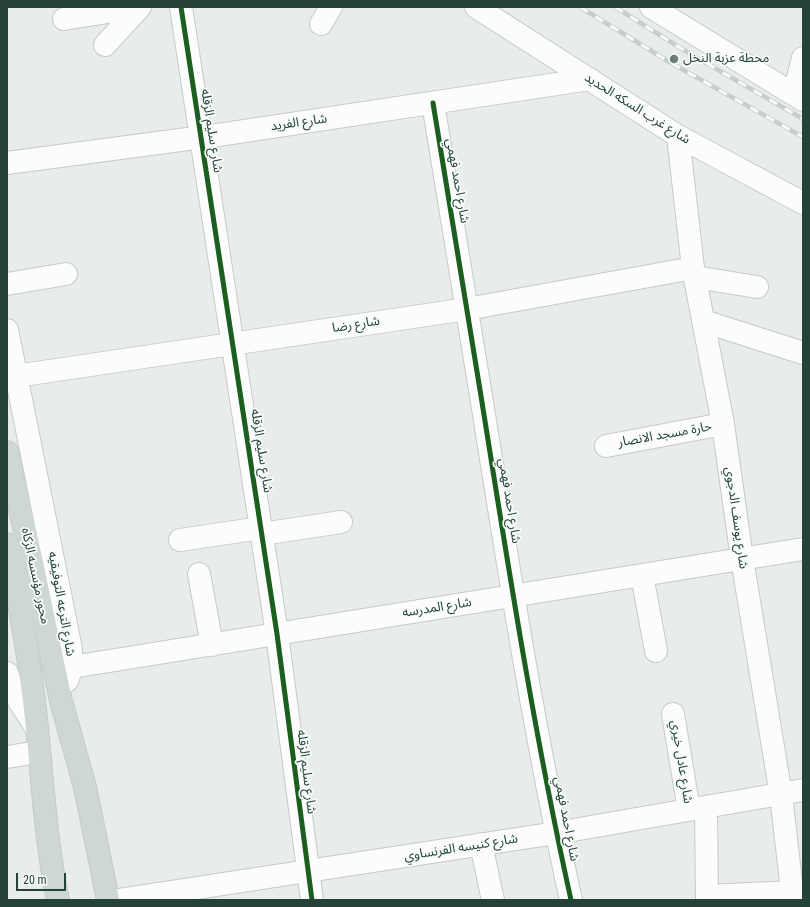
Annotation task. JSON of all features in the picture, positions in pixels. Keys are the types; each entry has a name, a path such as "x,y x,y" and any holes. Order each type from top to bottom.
{"main road":[{"name":"محور مؤسسه الزكاه","path":"7,452 31,555 61,701"},
{"name":"محور مؤسسه الزكاه","path":"7,544 26,648 37,729"},
{"path":"61,701 85,787 108,900"},
{"path":"37,729 45,818 58,900"}],"street":[{"path":"64,19 139,7"},
{"path":"105,45 139,7"},
{"name":"شارع سليم الزقله","path":"181,7 262,531 312,900"},
{"name":"شارع غرب السكه الحديد","path":"476,7 678,136 803,203"},
{"path":"652,7 798,97 803,58"},
{"name":"شارع الفريد","path":"7,163 201,138 590,79"},
{"name":"شارع احمد فهمي","path":"432,103 513,596 556,833 571,900"},
{"name":"شارع يوسف الدجوي","path":"678,136 694,272 723,424 742,559 781,795 793,896"},
{"path":"694,272 757,287"},
{"name":"شارع رضا","path":"16,376 467,309 694,272"},
{"path":"7,284 66,274"},
{"path":"704,321 803,353"},
{"name":"شارع الترعه التوفيقيه","path":"7,330 71,649 72,667 61,701"},
{"name":"حارة مسجد الانصار","path":"606,446 723,424"},
{"path":"180,540 341,522"},
{"name":"شارع المدرسه","path":"72,667 803,549"},
{"path":"199,574 212,645"},
{"path":"642,575 656,651"},
{"path":"7,673 14,693 37,729"},
{"name":"شارع عادل خيري","path":"673,714 697,809 707,898"},
{"path":"7,757 38,752"},
{"name":"شارع كنيسه الفرنساوي","path":"118,900 208,893 308,871 556,833 803,790"},
{"path":"481,844 493,900"},
{"path":"707,898 793,896"}],"railway":[{"path":"580,7 671,63 803,137"},
{"path":"615,7 682,49 803,119"}],"cycle path":[{"path":"181,7 277,634 312,900"},
{"path":"433,103 522,649 545,775 571,900"}],"place":[{"name":"محطة عزبة النخل","path":"674,59"}]}
